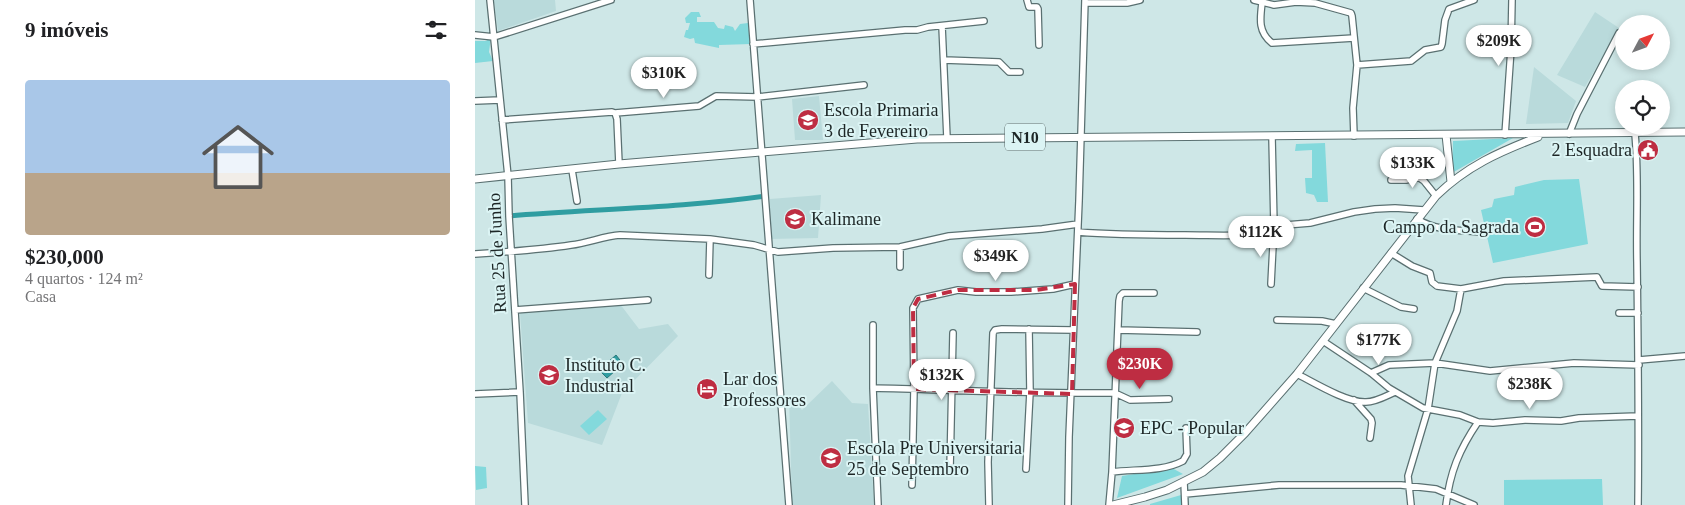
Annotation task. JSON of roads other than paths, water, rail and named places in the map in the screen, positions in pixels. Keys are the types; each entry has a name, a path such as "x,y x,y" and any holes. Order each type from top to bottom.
{"main road":[{"name":"N10","path":"1670,133 1685,132"},
{"name":"N10","path":"475,179 848,144 947,138 1615,134"},
{"name":"N10","path":"1111,505 1145,497 1184,482 1203,472 1220,458 1245,433 1297,374 1436,196 1451,182 1479,162 1508,148 1543,135"},
{"path":"1446,136 1451,182"}],"street":[{"name":"Rua 25 de Junho","path":"490,0 508,176 525,505"},
{"path":"475,35 493,37 611,0"},
{"path":"750,0 789,505"},
{"path":"1027,0 1029,7 1037,7 1039,9 1039,45"},
{"path":"1068,505 1085,2 1127,3 1140,0"},
{"path":"1254,0 1274,5 1305,2 1351,13 1357,65 1353,108 1354,136"},
{"path":"1357,65 1411,61 1425,50 1441,47 1449,9 1473,0"},
{"path":"1505,135 1511,49 1512,0"},
{"path":"1262,3 1261,28 1263,34 1272,43 1354,38"},
{"path":"753,44 917,30 985,20"},
{"path":"942,26 947,138"},
{"path":"1569,134 1577,114 1615,40"},
{"path":"943,60 999,62 1009,72 1020,72"},
{"path":"502,120 699,106 716,96 758,97 865,85"},
{"path":"475,101 500,100"},
{"path":"615,113 619,164"},
{"path":"1635,135 1638,161 1638,505"},
{"path":"1271,284 1274,226 1272,137"},
{"path":"572,170 577,201"},
{"path":"1391,180 1406,180 1418,177 1424,181 1436,196"},
{"path":"1274,226 1310,223 1375,209 1424,210"},
{"path":"1417,220 1434,227 1480,232"},
{"path":"475,254 551,248 620,235 710,239 754,245 778,252 833,248 900,248 949,236 1042,229 1078,224"},
{"path":"1078,232 1212,235 1273,233"},
{"path":"709,275 710,239"},
{"path":"900,248 900,267"},
{"path":"1391,253 1412,266 1430,273 1432,282 1437,286 1461,289 1504,282 1595,277 1599,278 1602,286 1638,287"},
{"path":"912,486 913,308 918,299 958,290 1011,292 1053,289 1075,284"},
{"path":"1363,288 1401,307 1414,309"},
{"path":"1411,505 1408,476 1421,427 1428,409 1435,363 1457,311 1461,289"},
{"path":"1111,505 1119,301 1121,294 1154,293"},
{"path":"515,310 648,300"},
{"path":"1619,314 1638,313"},
{"path":"1277,320 1322,321 1336,324"},
{"path":"873,325 873,388 878,505"},
{"path":"989,505 988,462 993,333 995,330 1002,329 1073,330"},
{"path":"1026,469 1030,392 1029,329"},
{"path":"1119,330 1197,332"},
{"path":"950,469 953,333"},
{"path":"1323,340 1395,392 1423,408 1460,415 1478,422 1493,424 1525,420 1561,421 1579,418 1638,416"},
{"path":"1371,373 1389,365 1435,363 1490,371 1503,371 1574,363 1639,363 1685,356"},
{"path":"1297,374 1337,394 1366,402 1378,400 1395,392"},
{"path":"873,388 1115,394 1131,400 1169,399"},
{"path":"475,394 520,392"},
{"path":"1352,399 1371,419 1370,438"},
{"path":"1446,505 1454,466 1467,439 1478,422"},
{"path":"1113,472 1157,469 1183,461 1187,454 1186,428"},
{"path":"1184,482 1185,505"},
{"path":"1185,494 1328,484 1408,486 1436,489 1474,505"}],"waterway":[{"path":"509,216 670,206 766,196"}],"place":[{"name":"Escola Primaria 3 de Fevereiro","path":"808,120"},
{"name":"2 Esquadra","path":"1648,150"},
{"name":"Kalimane","path":"795,219"},
{"name":"Campo da Sagrada","path":"1535,227"},
{"name":"Instituto C. Industrial","path":"549,375"},
{"name":"Lar dos Professores","path":"707,389"},
{"name":"EPC - Popular","path":"1124,428"},
{"name":"Escola Pre Universitaria 25 de Septembro","path":"831,458"}]}
